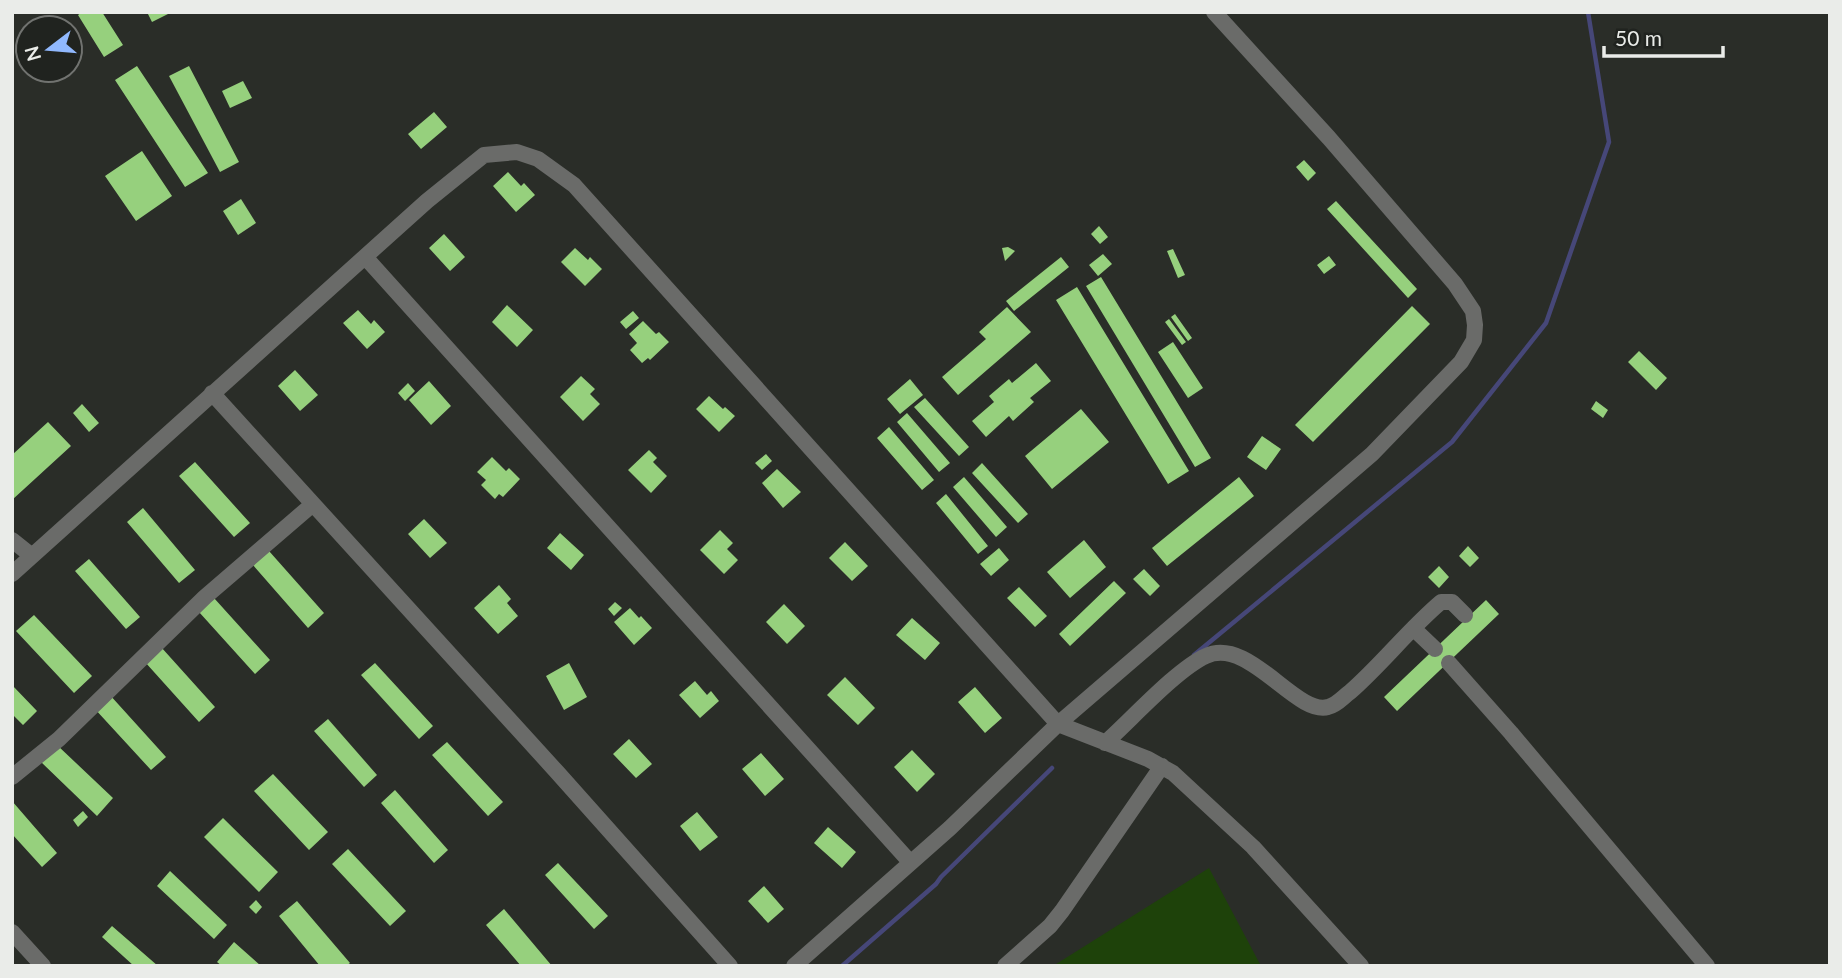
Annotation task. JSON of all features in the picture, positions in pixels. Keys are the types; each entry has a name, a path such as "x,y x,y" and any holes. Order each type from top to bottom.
{"lane":[{"path":"794,966 950,828 1058,724 1372,454 1461,362 1474,340 1473,311 1455,284 1329,138 1214,12"},
{"path":"12,574 427,201 484,155 517,152 538,159 573,185 1058,724 1162,766 1192,789 1253,846 1361,966"},
{"path":"366,258 910,862"},
{"path":"212,393 730,966"},
{"path":"12,777 59,739 205,597 313,504"},
{"path":"12,540 33,556"},
{"path":"1105,743 1204,656 1223,653 1237,657 1265,672 1304,701 1317,708 1326,708 1334,705 1360,683 1441,602 1452,602 1465,614"},
{"path":"1414,629 1435,649"},
{"path":"1448,663 1511,733 1707,966"},
{"path":"1004,966 1050,926 1062,911 1162,766"},
{"path":"12,932 43,966"}],"green space":[{"path":"1209,868 1261,966 1053,966"}],"building":[{"path":"102,12 123,45 104,57 84,25 84,14 79,14"},
{"path":"147,12 172,12 152,22"},
{"path":"137,66 208,173 185,187 115,80"},
{"path":"189,66 239,162 220,172 169,76"},
{"path":"243,81 252,98 230,108 222,91"},
{"path":"434,112 447,127 421,149 408,134"},
{"path":"142,151 172,196 136,221 105,176"},
{"path":"1304,160 1316,173 1308,181 1296,167"},
{"path":"508,172 521,186 524,183 535,195 516,212 493,186"},
{"path":"241,199 256,223 238,235 223,211"},
{"path":"1336,201 1417,289 1408,298 1327,209"},
{"path":"1099,226 1108,237 1100,244 1091,234"},
{"path":"444,234 465,257 450,271 429,248"},
{"path":"1008,247 1015,251 1005,261 1002,248"},
{"path":"575,248 588,260 590,257 602,269 585,286 561,262"},
{"path":"1173,249 1185,275 1178,278 1167,251"},
{"path":"1103,254 1112,264 1098,276 1089,265"},
{"path":"1329,256 1336,265 1324,274 1317,265"},
{"path":"1061,257 1069,267 1014,311 1006,301"},
{"path":"1101,277 1211,458 1195,467 1086,286"},
{"path":"1077,287 1189,471 1168,484 1056,300"},
{"path":"507,305 533,330 517,347 492,322"},
{"path":"1412,306 1430,324 1313,442 1295,425"},
{"path":"1007,307 1031,332 958,395 942,377 986,339 979,332"},
{"path":"358,310 371,324 374,320 385,332 367,349 343,323"},
{"path":"633,311 639,318 626,329 620,322"},
{"path":"1175,314 1192,338 1188,341 1171,317"},
{"path":"1169,319 1186,342 1182,345 1165,322"},
{"path":"643,321 669,342 650,360 648,358 642,363 630,350 637,343 629,334"},
{"path":"1173,342 1203,388 1188,398 1158,352"},
{"path":"1639,351 1667,378 1656,390 1628,362"},
{"path":"1036,363 1051,381 1030,398 1034,402 1013,421 1009,416 986,437 972,421 994,402 989,396 1009,379 1012,383"},
{"path":"295,370 318,395 300,411 278,386"},
{"path":"581,376 595,389 590,394 600,404 583,421 560,397"},
{"path":"910,379 923,395 900,414 887,399"},
{"path":"429,381 451,406 431,425 409,400"},
{"path":"408,383 415,391 405,401 398,393"},
{"path":"709,396 735,416 719,432 696,409"},
{"path":"925,398 969,447 959,456 914,407"},
{"path":"1596,401 1608,410 1603,418 1591,409"},
{"path":"82,404 99,423 89,432 73,413"},
{"path":"1081,409 1109,442 1052,489 1025,456"},
{"path":"907,413 950,463 939,472 897,422"},
{"path":"48,422 71,446 12,500 12,455"},
{"path":"889,427 934,480 922,490 877,438"},
{"path":"1262,436 1281,449 1266,470 1247,457"},
{"path":"649,450 657,458 653,462 667,476 651,493 628,470"},
{"path":"766,454 772,461 762,470 755,463"},
{"path":"492,457 506,471 509,468 520,479 503,497 499,494 495,499 481,485 486,480 477,472"},
{"path":"195,462 250,523 234,537 179,476"},
{"path":"982,463 1028,514 1018,523 972,473"},
{"path":"777,469 801,492 783,508 762,483"},
{"path":"964,477 1007,527 996,537 953,487"},
{"path":"1239,477 1254,496 1167,566 1152,548"},
{"path":"946,494 988,546 978,554 936,503"},
{"path":"143,508 195,570 179,583 127,522"},
{"path":"424,519 447,543 430,558 408,534"},
{"path":"720,530 733,543 727,549 738,560 724,574 700,550"},
{"path":"560,533 584,555 571,570 547,548"},
{"path":"1084,540 1106,567 1070,598 1047,572"},
{"path":"845,542 868,566 852,581 829,558"},
{"path":"1468,546 1479,558 1470,567 1459,556"},
{"path":"999,548 1009,560 991,576 980,564"},
{"path":"269,551 324,613 308,628 253,565"},
{"path":"89,559 140,617 126,629 75,571"},
{"path":"1439,566 1449,577 1439,588 1428,577"},
{"path":"1144,569 1160,586 1150,596 1133,579"},
{"path":"1114,581 1126,593 1070,646 1059,634"},
{"path":"499,585 511,599 507,603 518,616 498,634 474,608"},
{"path":"1019,587 1047,616 1035,627 1007,598"},
{"path":"214,598 270,660 255,674 199,612"},
{"path":"1486,600 1499,614 1397,711 1384,697"},
{"path":"615,602 622,608 614,616 608,609"},
{"path":"784,604 805,626 787,644 766,622"},
{"path":"630,608 652,628 634,645 614,622"},
{"path":"34,615 92,676 74,693 16,631"},
{"path":"912,618 940,643 925,660 896,635"},
{"path":"161,647 215,707 199,722 145,662"},
{"path":"375,663 433,726 419,739 361,675"},
{"path":"569,663 587,697 564,710 546,676"},
{"path":"845,677 875,708 858,725 827,695"},
{"path":"695,681 707,695 711,691 719,701 700,718 679,695"},
{"path":"12,685 37,711 23,725 12,714"},
{"path":"975,687 1002,718 985,733 958,702"},
{"path":"109,694 166,757 151,770 94,708"},
{"path":"328,719 377,775 364,787 314,731"},
{"path":"629,739 652,764 636,778 613,754"},
{"path":"447,742 503,802 488,816 432,755"},
{"path":"57,745 113,798 97,816 41,762"},
{"path":"912,750 935,774 917,792 894,767"},
{"path":"761,753 784,779 765,796 742,769"},
{"path":"273,774 328,832 309,850 254,791"},
{"path":"395,790 448,850 434,863 381,803"},
{"path":"12,801 57,853 42,867 12,834"},
{"path":"83,811 88,817 78,827 73,820"},
{"path":"697,812 718,837 700,851 680,826"},
{"path":"223,818 278,872 259,892 204,837"},
{"path":"828,827 856,852 842,868 814,843"},
{"path":"348,849 406,911 390,926 332,864"},
{"path":"558,863 608,916 594,929 545,875"},
{"path":"170,871 227,925 214,939 157,886"},
{"path":"764,886 784,909 768,923 748,901"},
{"path":"256,900 262,907 256,914 249,907"},
{"path":"297,901 350,963 346,966 320,966 279,916"},
{"path":"504,909 552,966 521,966 486,925"},
{"path":"112,926 158,966 134,966 102,937"},
{"path":"234,942 261,966 222,966 217,962"}],"waterway":[{"path":"1194,655 1452,442 1546,323 1609,142 1588,12"},
{"path":"842,966 936,884 1052,768"}]}
